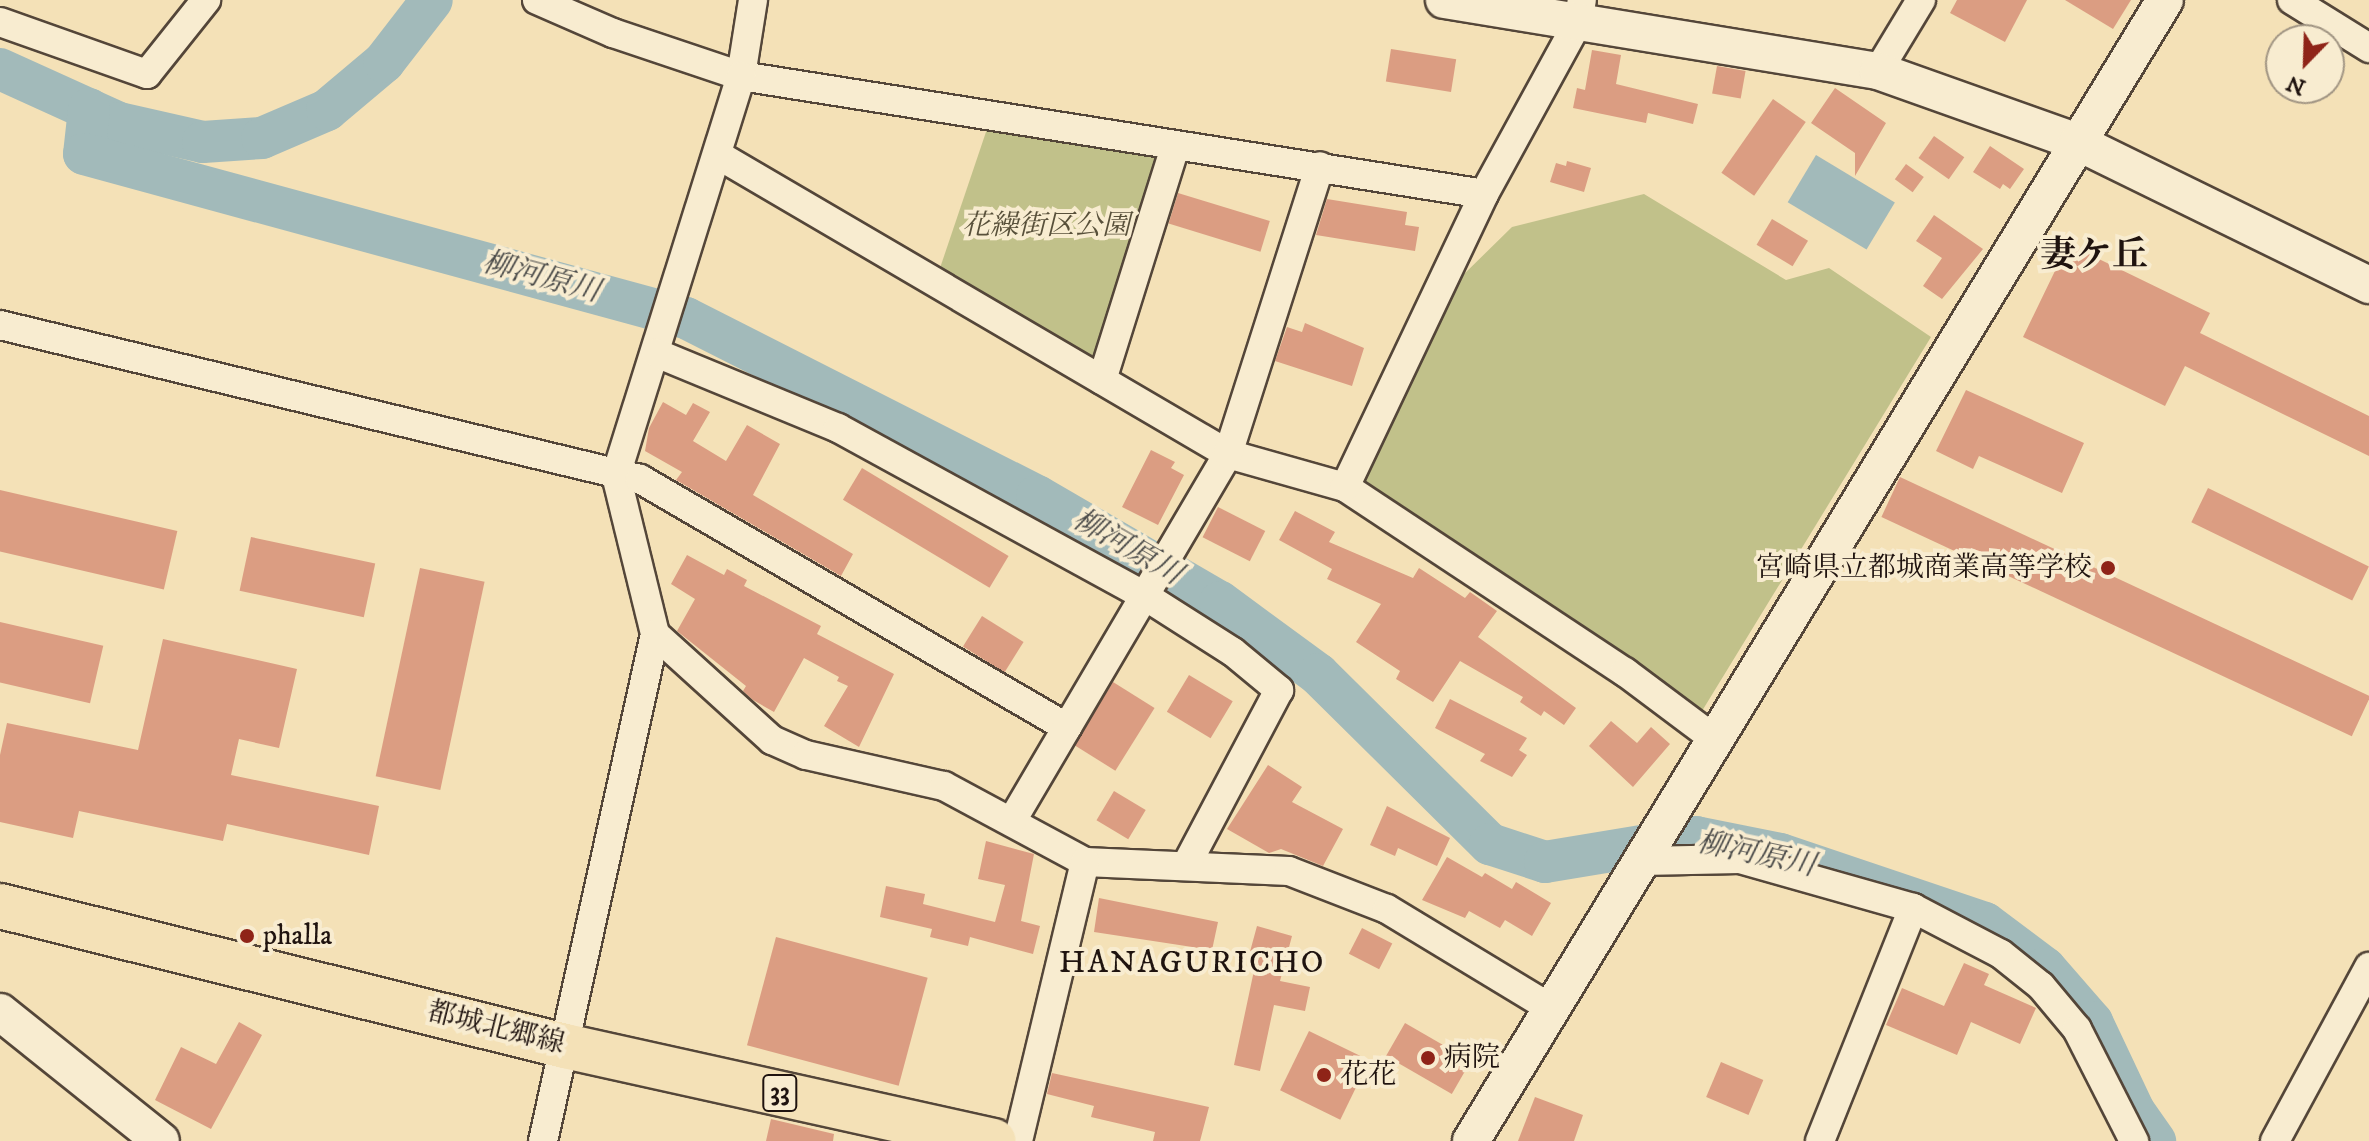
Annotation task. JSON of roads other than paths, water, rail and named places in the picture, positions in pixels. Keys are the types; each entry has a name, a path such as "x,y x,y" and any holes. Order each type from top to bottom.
{"main road":[{"name":"都城北郷線","path":"0,906 565,1046 994,1141"}],"street":[{"path":"0,22 147,74 206,0"},
{"path":"537,0 613,33 741,76 1484,194"},
{"path":"543,1141 655,634 616,475 741,76 753,0"},
{"path":"1444,0 1580,11 1878,71 2077,142 2369,285"},
{"path":"1878,71 1921,0"},
{"path":"1471,1141 2165,0"},
{"path":"2292,0 2369,48"},
{"path":"1345,487 1484,194 1580,11"},
{"path":"1102,380 1175,147"},
{"path":"718,155 1228,454 1345,487 1625,672 1716,740"},
{"path":"1013,819 1228,454 1320,166"},
{"path":"0,325 640,479 1067,728"},
{"path":"658,346 838,428 1148,592 1233,652 1279,690 1187,864"},
{"path":"655,634 772,740 806,755 944,786 1013,819 1085,862 1187,864 1289,871 1387,909 1552,1009"},
{"path":"1642,861 1740,859 1913,908 2001,954 2041,986 2077,1029 2134,1141"},
{"path":"1018,1141 1085,862"},
{"path":"1820,1141 1913,908"},
{"path":"2275,1141 2369,967"},
{"path":"0,1012 148,1137"}],"water":[{"path":"1816,155 1895,202 1867,250 1788,202"}],"waterway":[{"path":"0,69 119,123 203,142 262,138 327,110 384,62 432,0"},
{"name":"柳河原川","path":"89,109 84,154 686,318 1037,496 1220,602 1318,674 1490,844 1545,862 1696,837 1780,854 1985,923 2045,968 2092,1022 2134,1111 2155,1141"}],"place":[{"name":"宮崎県立都城商業高等学校","path":"2108,568"},
{"name":"phalla","path":"247,936"},
{"name":"病院","path":"1428,1058"},
{"name":"花花","path":"1324,1075"}],"district":[{"name":"妻ケ丘","path":"2094,256"},
{"name":"HANAGURICHO","path":"1192,963"}],"park label":[{"name":"花繰街区公園","path":"1046,226"}]}
